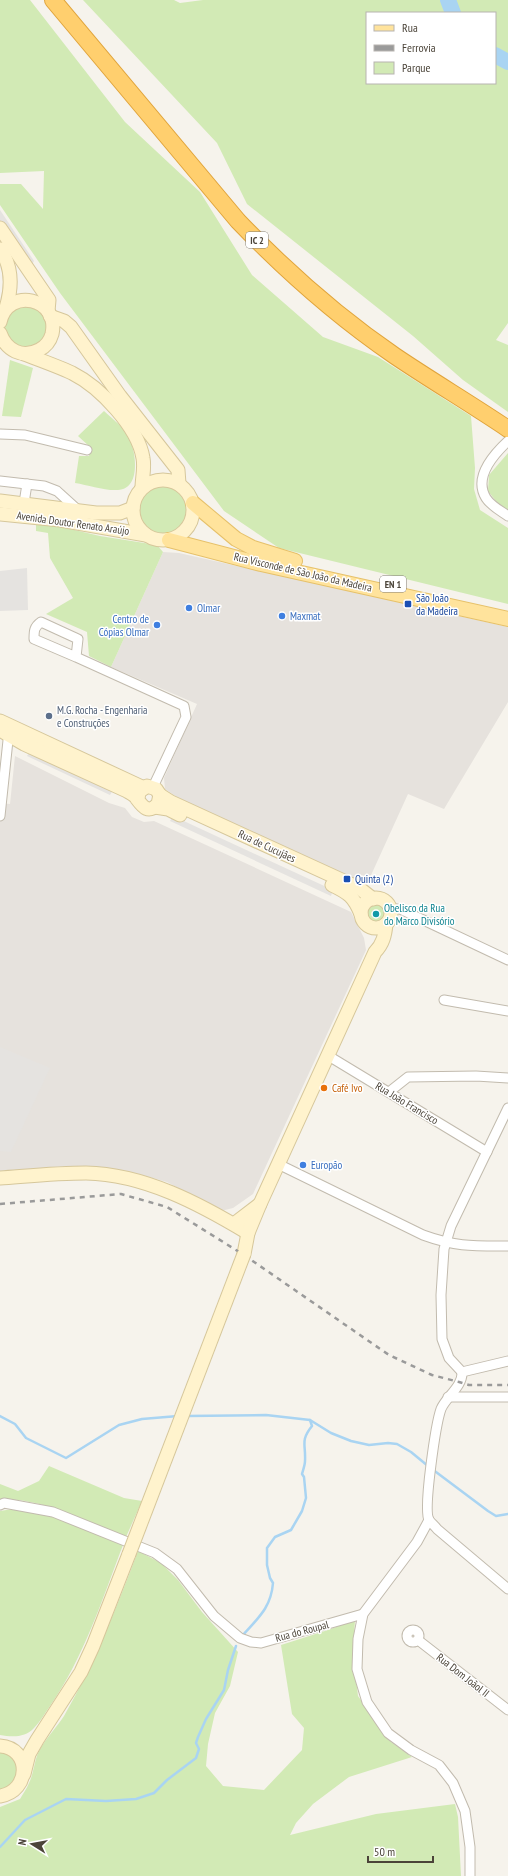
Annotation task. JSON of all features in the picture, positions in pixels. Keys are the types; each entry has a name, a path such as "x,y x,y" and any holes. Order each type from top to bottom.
{"highway":[{"name":"IC 2","path":"53,0 238,221 268,252 323,300 395,355 508,429"},
{"name":"IC 2","path":"61,0 243,216 272,248 327,296 398,351 508,421"}],"main road":[{"name":"Rua Visconde de São João da Madeira","path":"193,503 236,539 253,548 272,555 508,610"},
{"name":"Rua Visconde de São João da Madeira","path":"169,540 261,564 508,619"}],"street":[{"path":"0,228 48,300 49,314 53,328 47,344 33,353 24,354"},
{"path":"0,249 8,262 11,274 10,298 2,316"},
{"name":"Rua Visconde de São João da Madeira","path":"2,316 20,301 28,300 36,302 49,314 64,321 71,327 120,396 178,470 180,484 187,490 193,503"},
{"path":"0,333 4,346 74,374 96,391 122,415 138,439 144,467 142,488"},
{"path":"0,434 25,435 86,450"},
{"path":"508,441 490,460 485,469 482,484 486,497 497,509 508,516"},
{"path":"146,535 138,528 134,518 133,508 134,500 142,488 150,482 160,480 170,480 180,484"},
{"path":"0,481 44,486 57,491 78,511"},
{"path":"24,503 27,484"},
{"name":"Avenida Doutor Renato Araújo","path":"0,501 78,511 120,513 133,508"},
{"path":"169,540 178,537 188,526 194,513 193,503"},
{"name":"Avenida Doutor Renato Araújo","path":"0,514 60,520 146,535"},
{"name":"Rua Visconde de São João da Madeira","path":"146,535 158,540 169,540"},
{"path":"76,657 78,639 41,622 36,625 34,639 184,706 186,717 150,795"},
{"path":"0,816 5,728"},
{"name":"Rua de Cucujães","path":"5,728 150,795 171,802 359,888 373,899"},
{"name":"Rua de Cucujães","path":"150,795 168,809 348,892 361,914"},
{"path":"0,1796 14,1791 19,1786 29,1754 81,1672 93,1646 244,1254 248,1233 327,1055 375,952 380,947 385,935 386,924 390,916 390,909 382,900 373,899 365,903 361,914 363,921 368,926 374,938 375,952"},
{"path":"390,909 400,909 508,960"},
{"path":"368,926 378,928 386,924"},
{"path":"444,1000 508,1011"},
{"name":"Rua João Francisco","path":"327,1055 487,1152"},
{"path":"389,1092 408,1077 476,1076 508,1078"},
{"path":"462,1372 449,1358 444,1345 441,1329 441,1295 445,1242 457,1213 508,1108"},
{"path":"278,1164 423,1235 465,1246 508,1246"},
{"path":"0,1178 87,1173 126,1178 179,1196 234,1224 248,1233"},
{"path":"234,1224 260,1204"},
{"path":"462,1372 508,1361"},
{"path":"462,1372 459,1382 440,1410 437,1422 429,1484 427,1512 429,1520 437,1529 508,1589"},
{"path":"448,1397 508,1397"},
{"name":"Rua do Roupal","path":"0,1505 4,1503 53,1512 155,1553 177,1569 214,1616 240,1638 251,1642 261,1642 363,1614"},
{"path":"429,1520 417,1542 363,1614 358,1639 357,1669 367,1702 388,1733 411,1750 439,1766 453,1783 465,1811 470,1847 470,1876"},
{"name":"Rua Dom Joãol II","path":"418,1640 508,1710"},
{"path":"4,1746 37,1740"},
{"path":"4,1746 21,1760 24,1774"}],"shaded area":[{"path":"0,210 34,261 30,267 0,222"},
{"path":"163,552 179,553 508,627 508,702 444,809 408,794 367,884 180,799 165,789 164,778 197,704 111,667"},
{"path":"27,568 28,610 0,611 0,571"},
{"path":"30,751 113,790 110,795 27,756"},
{"path":"15,756 109,803 125,808 132,817 144,822 154,821 351,912 364,938 366,950 253,1194 233,1208 221,1211 167,1182 127,1171 84,1166 0,1172 0,803 10,804"},
{"path":"173,816 333,890 331,896 170,821"},
{"path":"0,1047 50,1068 11,1152 0,1151"}],"green space":[{"path":"0,0 30,0 125,122 200,192 252,275 323,337 378,357 471,416 475,468 474,489 480,510 508,528 508,604 279,548 224,511 60,293 0,205 0,184 21,184 43,209 44,171 0,173"},
{"path":"83,0 174,0 180,3 203,0 508,0 508,323 496,340 508,345 508,412 463,380 413,336 247,204 217,143"},
{"path":"22,306 30,306 38,309 44,315 47,327 44,339 38,345 30,348 22,348 14,345 8,339 5,331 5,323 8,315 14,309"},
{"path":"10,360 33,368 21,417 2,416"},
{"path":"104,411 126,432 130,438 134,456 134,475 131,482 126,488 118,490 102,489 75,483 79,456 89,456 90,447 78,436"},
{"path":"508,453 508,512 499,505 488,491 489,475"},
{"path":"168,485 173,486 181,492 187,500 187,520 181,528 173,534 158,535 153,534 145,528 139,520 138,505 139,500 145,492 153,486"},
{"path":"36,521 100,536 157,545 163,552 111,667 89,656 87,632 46,614 73,598 50,558 48,533 36,531"},
{"path":"377,903 384,906 387,913 384,920 377,923 370,920 367,913 370,906"},
{"path":"49,1466 124,1498 142,1501 126,1537 81,1518 47,1506 15,1500 0,1500 0,1484 18,1491 39,1481"},
{"path":"19,1508 53,1517 123,1545 83,1648 62,1687 34,1728 27,1734 9,1736 0,1735 0,1511"},
{"path":"138,1551 161,1563 178,1580 202,1612 238,1652 230,1686 215,1713 208,1744 206,1766 223,1786 264,1790 302,1750 304,1728 292,1714 281,1645 355,1620 353,1651 358,1696 391,1742 412,1757 349,1777 313,1804 296,1823 290,1835 376,1814 455,1804 458,1817 461,1876 0,1876 0,1807 20,1799 27,1787 31,1779 39,1751 64,1716 95,1656"},
{"path":"0,1752 13,1758 17,1764 18,1778 0,1792"}],"waterway":[{"path":"448,0 453,12"},
{"path":"496,56 508,62"},
{"path":"187,1416 266,1415 310,1420 331,1433 351,1441 369,1445 388,1443 397,1444 411,1452 428,1466"},
{"path":"0,1416 15,1424 26,1438 66,1458 119,1425 142,1419 178,1416"},
{"path":"242,1636 263,1612 272,1592 273,1583 270,1578 267,1565 267,1548 275,1537 291,1530 302,1511 306,1498 304,1477 302,1474 305,1463 304,1443 306,1435 312,1426 310,1420"},
{"path":"432,1469 496,1516 508,1514"},
{"path":"0,1847 25,1820 66,1799 106,1801 136,1799 154,1793 167,1780 196,1758 199,1749 196,1743 198,1737 206,1719 224,1690 228,1670 236,1646"}],"railway":[{"path":"0,1204 121,1194 167,1207 244,1255 389,1355 432,1375 469,1385 508,1385"}],"place":[{"name":"São João da Madeira","path":"408,604"},
{"name":"Olmar","path":"189,608"},
{"name":"Maxmat","path":"282,616"},
{"name":"Centro de Cópias Olmar","path":"157,625"},
{"name":"M.G. Rocha - Engenharia e Construções","path":"49,716"},
{"name":"Quinta (2)","path":"347,879"},
{"name":"Obelisco da Rua do Marco Divisório","path":"376,914"},
{"name":"Café Ivo","path":"324,1088"},
{"name":"Europão","path":"303,1165"}]}
